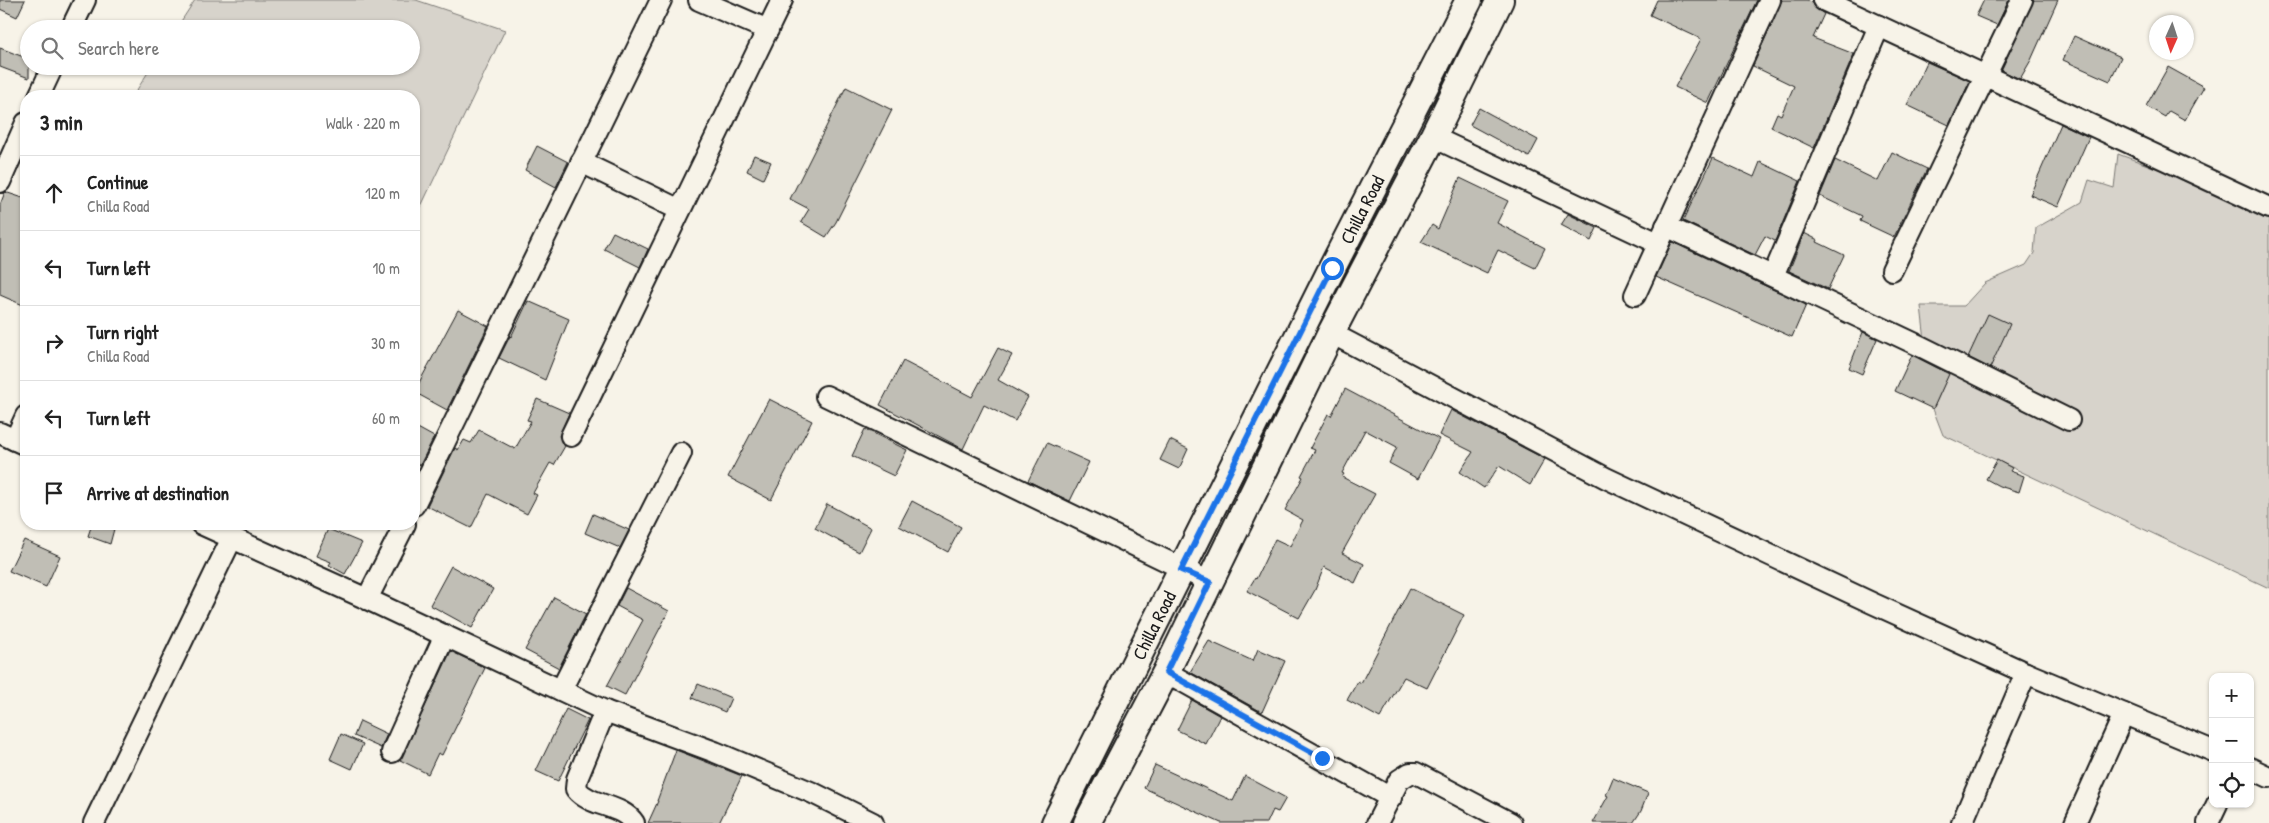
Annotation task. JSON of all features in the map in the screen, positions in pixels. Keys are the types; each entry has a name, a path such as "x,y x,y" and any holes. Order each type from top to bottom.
{"main road":[{"name":"Chilla Road","path":"1055,823 1327,277 1469,0"},
{"name":"Chilla Road","path":"1087,823 1166,672 1331,333 1433,137 1500,0"}],"street":[{"path":"75,20 85,0"},
{"path":"420,493 661,0"},
{"path":"698,0 768,30"},
{"path":"571,436 782,0"},
{"path":"1635,295 1770,0"},
{"path":"1823,0 2269,208"},
{"path":"1892,270 2022,0"},
{"path":"1772,276 1879,26"},
{"path":"42,90 49,75"},
{"path":"0,182 4,159 20,133"},
{"path":"1433,137 1662,235 1772,276 1920,346 2069,420"},
{"path":"582,162 680,210"},
{"path":"1331,333 1606,478 1872,603 2026,672 2209,749"},
{"path":"826,396 1181,570 1210,582"},
{"path":"14,440 20,428"},
{"path":"561,690 682,453"},
{"path":"214,530 368,599 606,711 733,759 813,793 873,823"},
{"path":"368,599 402,530"},
{"path":"94,823 232,538"},
{"path":"392,752 445,635"},
{"path":"1166,672 1391,798"},
{"path":"1962,823 2026,672"},
{"path":"606,711 577,779 576,789 582,796 627,815 634,823"},
{"path":"2075,823 2124,714"},
{"path":"2254,770 2269,777"},
{"path":"1377,823 1403,776 1410,773 1416,773 1512,823"},
{"path":"2208,823 2215,808"}],"shaded area":[{"path":"195,0 416,0 505,30 420,208 420,90 137,90 146,75 420,75 420,20 182,20"},
{"path":"2118,154 2269,210 2269,588 1943,435 1933,409 1951,369 1927,358 1921,306 1964,306 1985,283 2026,265 2034,253 2036,228 2082,202 2089,180 2114,188"}],"building":[{"path":"0,0 25,0 17,17 0,9"},
{"path":"1657,0 1757,0 1708,103 1675,87 1701,39 1650,15"},
{"path":"1782,0 1807,0 1811,2 1814,7 1824,14 1813,38 1854,54 1814,148 1771,127 1777,113 1781,115 1794,86 1753,66"},
{"path":"1984,0 2009,0 1997,25 1976,16"},
{"path":"2034,0 2058,0 2031,60 2020,79 2001,70"},
{"path":"2074,36 2121,57 2110,81 2063,60"},
{"path":"0,48 20,56 20,75 0,67"},
{"path":"1927,62 1970,81 1949,125 1907,105"},
{"path":"2168,67 2204,87 2185,120 2169,111 2165,117 2146,106"},
{"path":"846,87 892,110 836,222 826,237 801,222 809,209 790,199"},
{"path":"1479,108 1538,140 1529,157 1470,125"},
{"path":"2061,124 2089,137 2058,207 2030,195"},
{"path":"537,146 568,162 556,187 525,170"},
{"path":"1892,152 1927,169 1894,237 1860,221 1862,216 1820,196 1835,160 1878,181"},
{"path":"754,155 771,162 763,179 747,171"},
{"path":"1713,158 1754,177 1760,162 1800,181 1775,241 1765,236 1755,255 1683,221"},
{"path":"1460,178 1508,201 1497,223 1545,248 1535,268 1498,250 1487,273 1421,242 1432,225 1438,229"},
{"path":"5,192 20,197 20,304 0,295 0,205"},
{"path":"1568,214 1597,228 1591,241 1561,225"},
{"path":"613,232 648,249 640,267 604,249"},
{"path":"1804,233 1818,240 1817,242 1844,255 1828,289 1789,271"},
{"path":"1672,242 1806,305 1792,337 1656,277"},
{"path":"528,301 569,319 545,380 499,358"},
{"path":"458,310 488,326 447,410 420,395 420,381"},
{"path":"1988,314 2010,324 1990,368 1968,357"},
{"path":"1863,332 1877,339 1862,374 1849,368"},
{"path":"998,348 1012,355 998,380 1028,397 1015,421 984,405 963,449 880,405 903,361 972,397"},
{"path":"1912,355 1949,374 1933,409 1895,391"},
{"path":"1345,389 1439,439 1418,479 1389,463 1397,447 1365,430 1342,473 1344,474 1342,477 1375,494 1342,553 1364,564 1355,583 1324,567 1315,590 1299,618 1247,591 1256,579 1275,539 1290,546 1303,520 1285,510 1315,450 1310,448 1328,414 1331,416"},
{"path":"537,399 569,413 559,436 565,446 554,465 550,463 533,493 537,495 527,514 488,494 471,528 427,506 455,448 458,450 464,440 471,443 479,430 515,449 531,421 527,420"},
{"path":"769,399 812,421 771,500 728,477"},
{"path":"1451,410 1545,459 1530,485 1499,466 1484,488 1460,472 1473,452 1439,435"},
{"path":"420,429 434,437 420,465"},
{"path":"865,429 907,450 894,476 852,456"},
{"path":"1170,440 1188,449 1179,469 1160,460"},
{"path":"1047,443 1089,462 1070,501 1028,481"},
{"path":"1997,460 2012,468 2010,471 2024,476 2019,492 1999,486 1986,479"},
{"path":"912,501 961,527 948,552 899,526"},
{"path":"827,504 871,528 859,552 815,528"},
{"path":"593,514 629,530 620,548 585,533"},
{"path":"90,530 114,530 110,544 88,536"},
{"path":"328,530 362,543 345,574 329,565 331,562 316,556"},
{"path":"24,540 60,556 46,587 9,571"},
{"path":"451,566 493,589 472,628 430,605"},
{"path":"626,588 669,611 625,695 607,686 643,620 617,606"},
{"path":"1410,588 1464,615 1427,688 1404,677 1380,718 1347,700 1358,681 1361,683"},
{"path":"554,597 586,614 559,668 525,650"},
{"path":"1209,641 1253,661 1258,649 1285,661 1262,712 1190,672"},
{"path":"451,651 485,668 442,755 438,753 428,774 400,760"},
{"path":"698,684 731,698 725,712 692,698"},
{"path":"1192,700 1220,716 1206,744 1177,730"},
{"path":"566,709 588,720 558,781 536,771"},
{"path":"360,721 387,734 381,748 354,736"},
{"path":"341,734 363,744 352,769 330,759"},
{"path":"676,750 742,776 719,823 648,823"},
{"path":"1155,765 1233,801 1245,776 1286,798 1278,812 1273,810 1267,823 1221,823 1144,788"},
{"path":"1613,778 1648,793 1641,811 1633,823 1593,823 1608,796 1606,795"}],"route":[{"path":"1322,758 1166,672 1210,582 1181,570 1332,268"}]}
